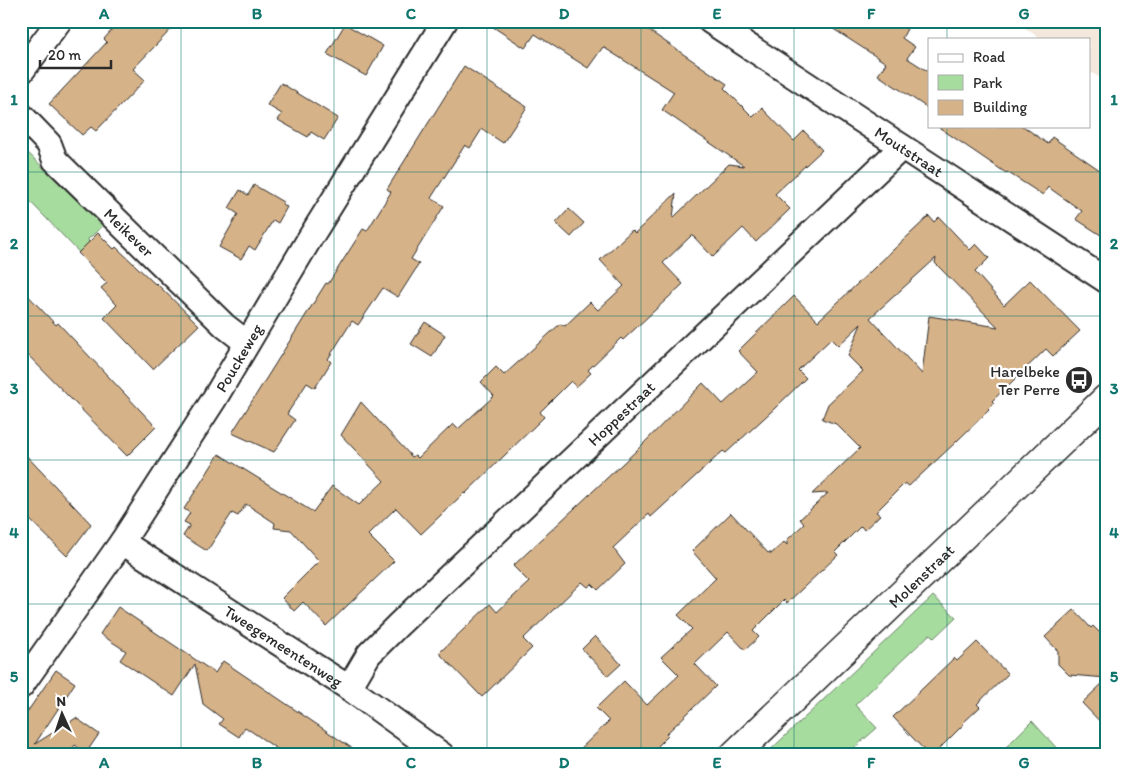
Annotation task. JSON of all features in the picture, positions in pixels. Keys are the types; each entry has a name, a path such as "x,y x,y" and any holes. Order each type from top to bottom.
{"street":[{"path":"21,72 59,21"},
{"name":"Pouckeweg","path":"21,686 122,542 213,401 445,21"},
{"name":"Moutstraat","path":"710,21 1107,281"},
{"name":"Meikever","path":"21,115 49,144 55,160 225,326 247,343"},
{"name":"Hoppestraat","path":"349,688 369,654 398,625 902,147"},
{"name":"Molenstraat","path":"734,755 1107,398"},
{"name":"Tweegemeentenweg","path":"122,542 349,688 442,755"}],"shaded area":[{"path":"1015,21 1107,21 1107,82 1090,72 1090,38 1040,38"}],"green space":[{"path":"21,146 103,226 88,239 94,268 21,192"},
{"path":"933,596 956,617 934,638 930,634 855,705 877,728 846,755 765,755"},
{"path":"1032,721 1063,755 998,755"}],"building":[{"path":"120,21 179,21 133,69 145,80 96,131 91,127 82,135 49,104 107,42 104,39"},
{"path":"484,21 635,21 727,84 724,88 753,117 762,108 794,141 804,131 822,150 775,194 790,209 756,242 743,228 713,257 692,235 663,263 683,284 623,340 621,338 588,370 591,373 576,387 571,381 540,412 544,417 421,534 396,508 368,535 394,561 326,626 303,602 294,611 282,598 319,561 291,530 274,528 275,523 246,504 238,516 232,513 207,551 183,536 190,525 184,522 190,513 184,509 219,454 313,512 332,486 359,505 384,481 341,435 361,402 412,457 415,455 418,458 453,424 458,429 494,396 481,382 496,367 504,375 560,324 565,326 590,302 598,310 624,286 600,260 632,230 635,233 676,193 673,218 729,164 744,166 662,110 674,92 603,47 588,68 535,34 525,48"},
{"path":"821,21 894,21 907,29 902,38 915,47 907,58 928,71 928,108 878,75 886,63"},
{"path":"345,24 383,46 366,76 327,54"},
{"path":"464,66 527,107 503,143 482,129 470,148 465,145 431,198 444,206 411,259 419,264 398,297 383,288 358,325 352,321 328,359 331,362 315,388 307,383 287,414 295,420 274,452 232,433 326,283 328,284 363,229 367,231 391,192 387,189"},
{"path":"281,83 338,118 324,140 311,132 308,137 278,120 282,114 267,105"},
{"path":"940,128 1026,128 1048,144 1052,137 1107,175 1107,239 1076,219 1082,211 1048,187 1043,195 1006,173"},
{"path":"254,185 283,202 282,204 287,207 278,223 273,220 255,250 249,246 241,259 219,247 238,214 229,208 240,190 248,195"},
{"path":"569,209 584,223 571,237 556,223"},
{"path":"929,216 934,222 939,217 970,250 976,244 989,258 975,272 1004,305 1030,280 1080,331 1053,356 1046,349 992,401 994,403 989,410 956,442 909,486 905,483 876,512 880,515 864,530 861,526 835,552 838,555 787,603 784,600 753,631 759,637 745,650 728,632 695,664 716,686 666,734 668,736 649,755 574,755 609,721 596,708 624,681 647,705 679,675 661,657 692,629 678,615 716,578 692,551 731,513 768,553 770,552 771,554 784,542 787,545 787,540 804,524 800,519 828,493 812,494 860,448 836,424 822,419 828,404 863,371 848,356 861,324 838,346 831,339 798,370 806,378 774,409 726,453 723,451 651,517 649,514 613,548 625,564 598,590 592,584 588,587 582,582 523,639 532,648 482,697 439,653 490,604 497,612 529,582 513,566 637,450 703,383 723,404 758,372 738,351 794,296 818,321","holes":["936,258 935,263 998,327 929,316 922,374 870,318"]},
{"path":"98,233 114,249 116,247 156,283 199,325 153,369 104,318 117,305 101,288 107,283 78,253"},
{"path":"21,288 56,325 58,323 156,427 127,456 21,348"},
{"path":"425,322 445,335 432,357 411,344"},
{"path":"21,450 91,524 67,556 21,511"},
{"path":"118,607 215,673 223,661 362,755 286,755 245,727 239,737 219,724 223,719 203,704 195,664 174,696 120,660 126,651 100,634"},
{"path":"1074,610 1091,628 1093,626 1107,640 1107,678 1069,675 1058,664 1058,651 1045,637"},
{"path":"595,636 621,664 608,676 582,649"},
{"path":"977,642 1008,674 977,704 980,707 964,724 933,755 929,755 893,717 954,658 957,661"},
{"path":"56,670 75,683 35,744 76,718 99,734 86,753 75,745 68,755 21,755 21,721"},
{"path":"1107,679 1107,729 1082,703"}],"place":[{"name":"Harelbeke Ter Perre","path":"1079,380"}]}
